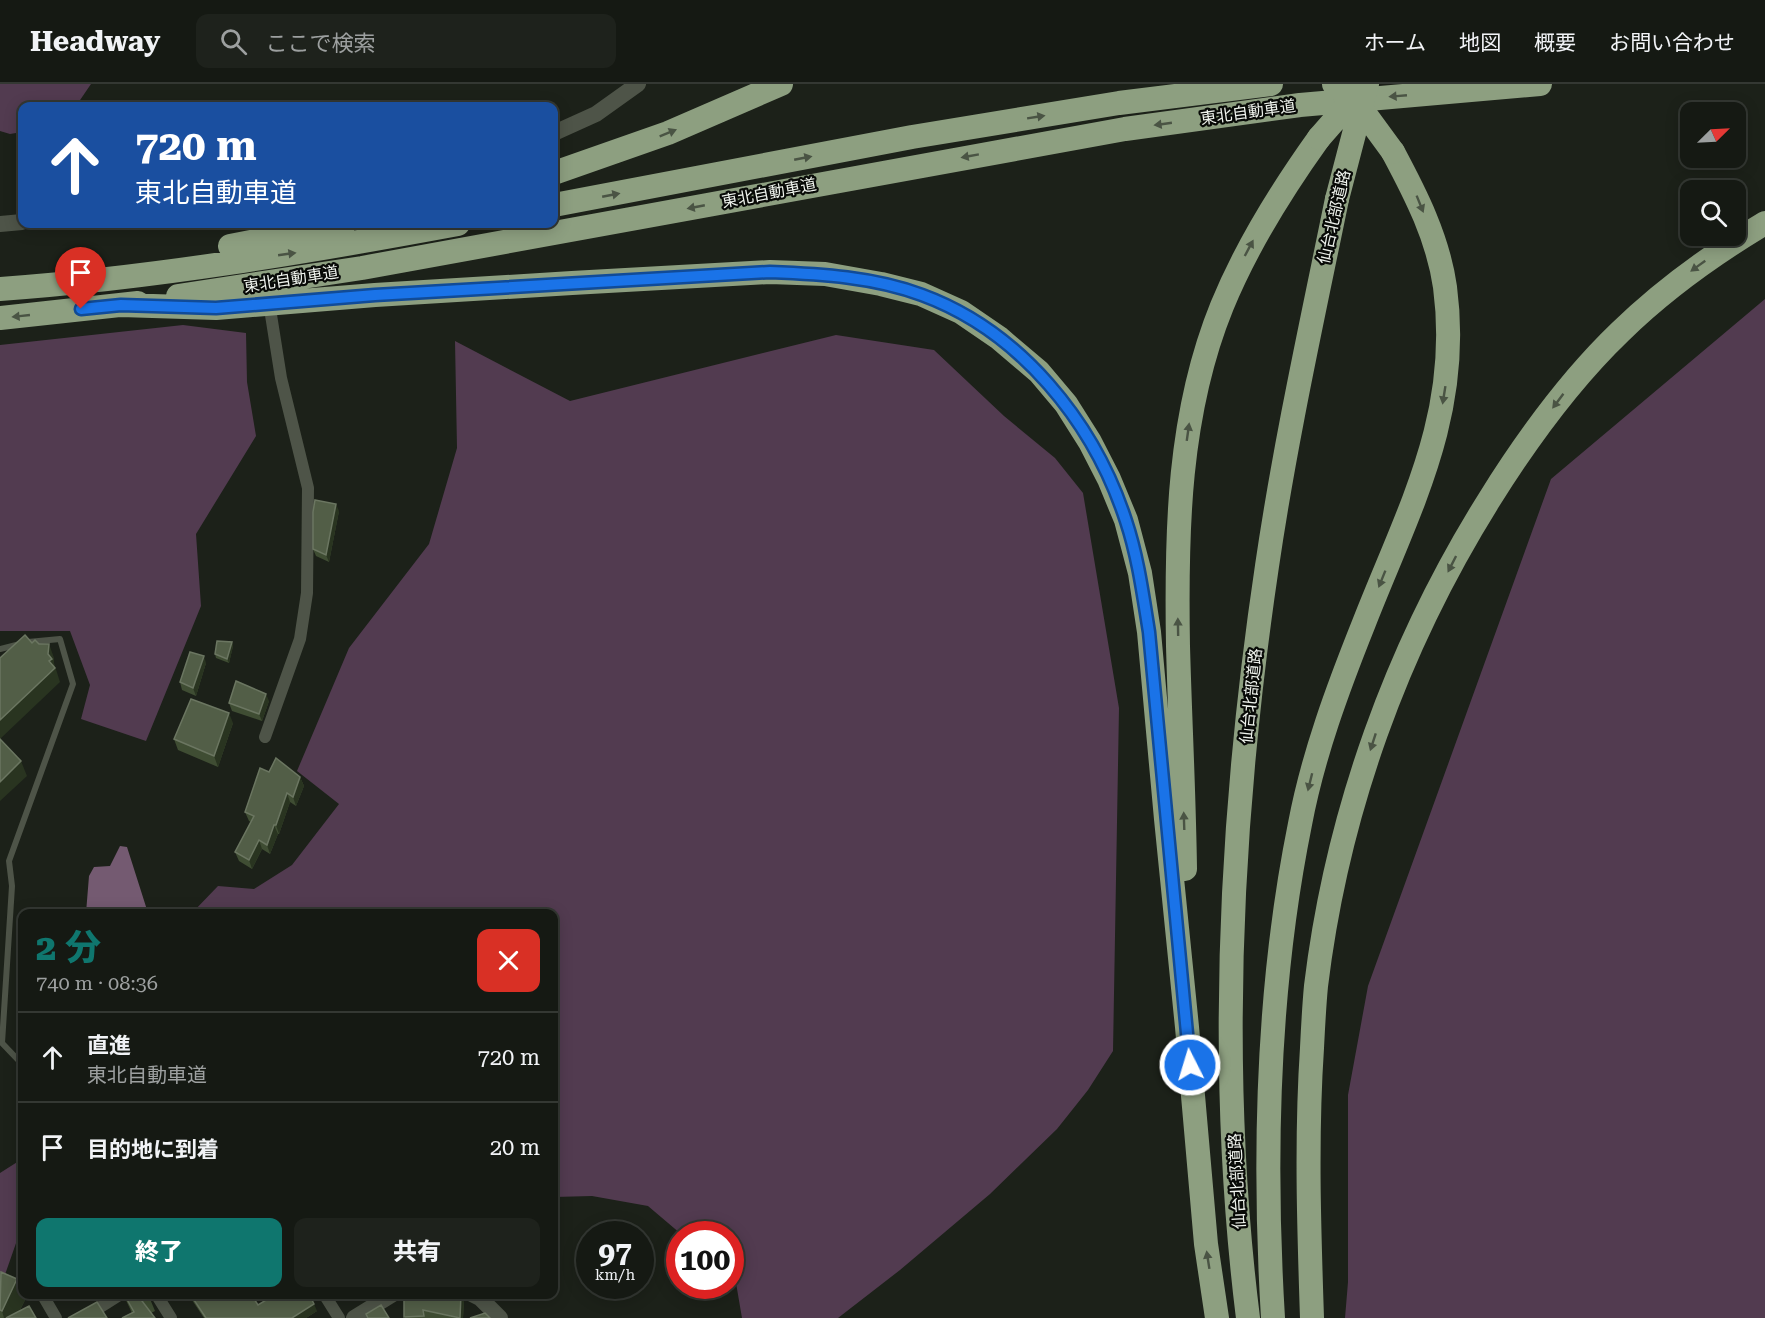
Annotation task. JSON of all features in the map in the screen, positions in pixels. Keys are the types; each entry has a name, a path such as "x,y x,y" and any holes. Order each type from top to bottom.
{"highway":[{"path":"558,172 668,133 781,84"},
{"name":"東北自動車道","path":"558,205 912,137 1119,103 1271,84"},
{"path":"1273,1318 1267,1137 1271,1032 1280,945 1300,822 1317,752 1339,687 1426,467 1440,418 1448,370 1448,323 1445,294 1434,240 1416,195 1393,152 1363,111 1334,84"},
{"path":"1187,1027 1185,846 1177,564 1180,493 1189,423 1208,347 1221,308 1242,261 1282,191 1319,138 1367,84"},
{"name":"仙台北部道路","path":"1248,1318 1236,1192 1231,1065 1232,951 1239,825 1251,680 1287,443 1337,198 1367,84"},
{"name":"東北自動車道","path":"0,318 121,305 362,268 1125,129 1300,105 1540,84"},
{"path":"1312,1318 1308,1104 1316,987 1331,890 1356,794 1385,706 1419,628 1461,546 1520,451 1568,388 1619,333 1674,284 1728,244 1765,223"},
{"path":"0,286 151,261 323,228"},
{"name":"東北自動車道","path":"0,286 132,275 314,250 436,228"},
{"path":"121,305 216,308 375,295 770,272 825,274 921,294 961,312 999,338 1039,372 1066,404 1090,442 1109,479 1126,520 1140,573 1149,632 1206,1244 1217,1318"}],"street":[{"path":"558,131 596,114 638,84"},
{"path":"0,224 18,222"},
{"path":"266,737 300,639 307,593 308,488 281,378 271,315"},
{"path":"45,1299 56,1318"},
{"path":"82,1318 113,1299"},
{"path":"159,1299 171,1318"},
{"path":"327,1299 339,1318"},
{"path":"354,1318 385,1299"},
{"path":"481,1299 500,1318"}],"lane":[{"path":"0,649 28,642 60,639 73,684 9,861 12,886 2,1043 18,1060"},
{"path":"0,861 9,861"}],"shaded area":[{"path":"0,84 91,84 79,102 18,102 18,133 10,134 0,131"},
{"path":"1765,299 1765,1318 1345,1318 1348,1282 1348,1095 1368,986 1551,479"},
{"path":"183,325 246,333 247,382 256,436 196,534 201,606 146,741 81,719 90,685 70,631 0,631 0,345"},
{"path":"836,335 934,350 1004,416 1055,458 1083,493 1119,708 1113,1051 1088,1090 1057,1129 990,1194 900,1270 838,1318 742,1318 739,1299 744,1299 744,1221 666,1221 648,1206 592,1196 558,1197 558,909 196,909 218,886 254,889 292,865 339,804 297,771 349,648 429,544 457,448 455,341 570,401"},
{"path":"120,846 127,847 147,909 86,909 89,876 94,867 110,866"},
{"path":"18,1162 18,1237 0,1289 0,1173"}],"building":[{"path":"315,500 336,504 326,555 313,549"},
{"path":"25,635 32,643 35,640 39,644 49,644 48,654 52,659 49,661 55,668 0,720 0,658"},
{"path":"217,641 232,642 227,659 215,654"},
{"path":"190,652 204,656 193,688 180,682"},
{"path":"236,681 266,694 259,714 229,703"},
{"path":"191,699 229,713 214,756 174,739"},
{"path":"0,739 21,761 0,782"},
{"path":"276,758 300,777 293,797 287,793 267,845 259,840 249,860 235,852 254,816 245,812 260,768 269,772"},
{"path":"1,1272 17,1279 2,1311 0,1310"},
{"path":"127,1299 146,1299 142,1301 155,1318 122,1318 134,1312"},
{"path":"193,1299 254,1299 258,1305 268,1299 312,1299 314,1304 292,1318 206,1318"},
{"path":"404,1299 461,1299 460,1318 423,1310 424,1316 404,1317"},
{"path":"97,1302 107,1318 68,1318"},
{"path":"381,1305 389,1318 368,1318 366,1314"},
{"path":"29,1306 36,1318 6,1318"},
{"path":"485,1313 490,1318 470,1318"}],"route":[{"path":"81,309 121,305 216,308 375,295 770,272 825,274 881,284 921,294 961,312 999,338 1039,372 1066,404 1090,442 1126,520 1140,573 1149,632 1190,1065"}]}
